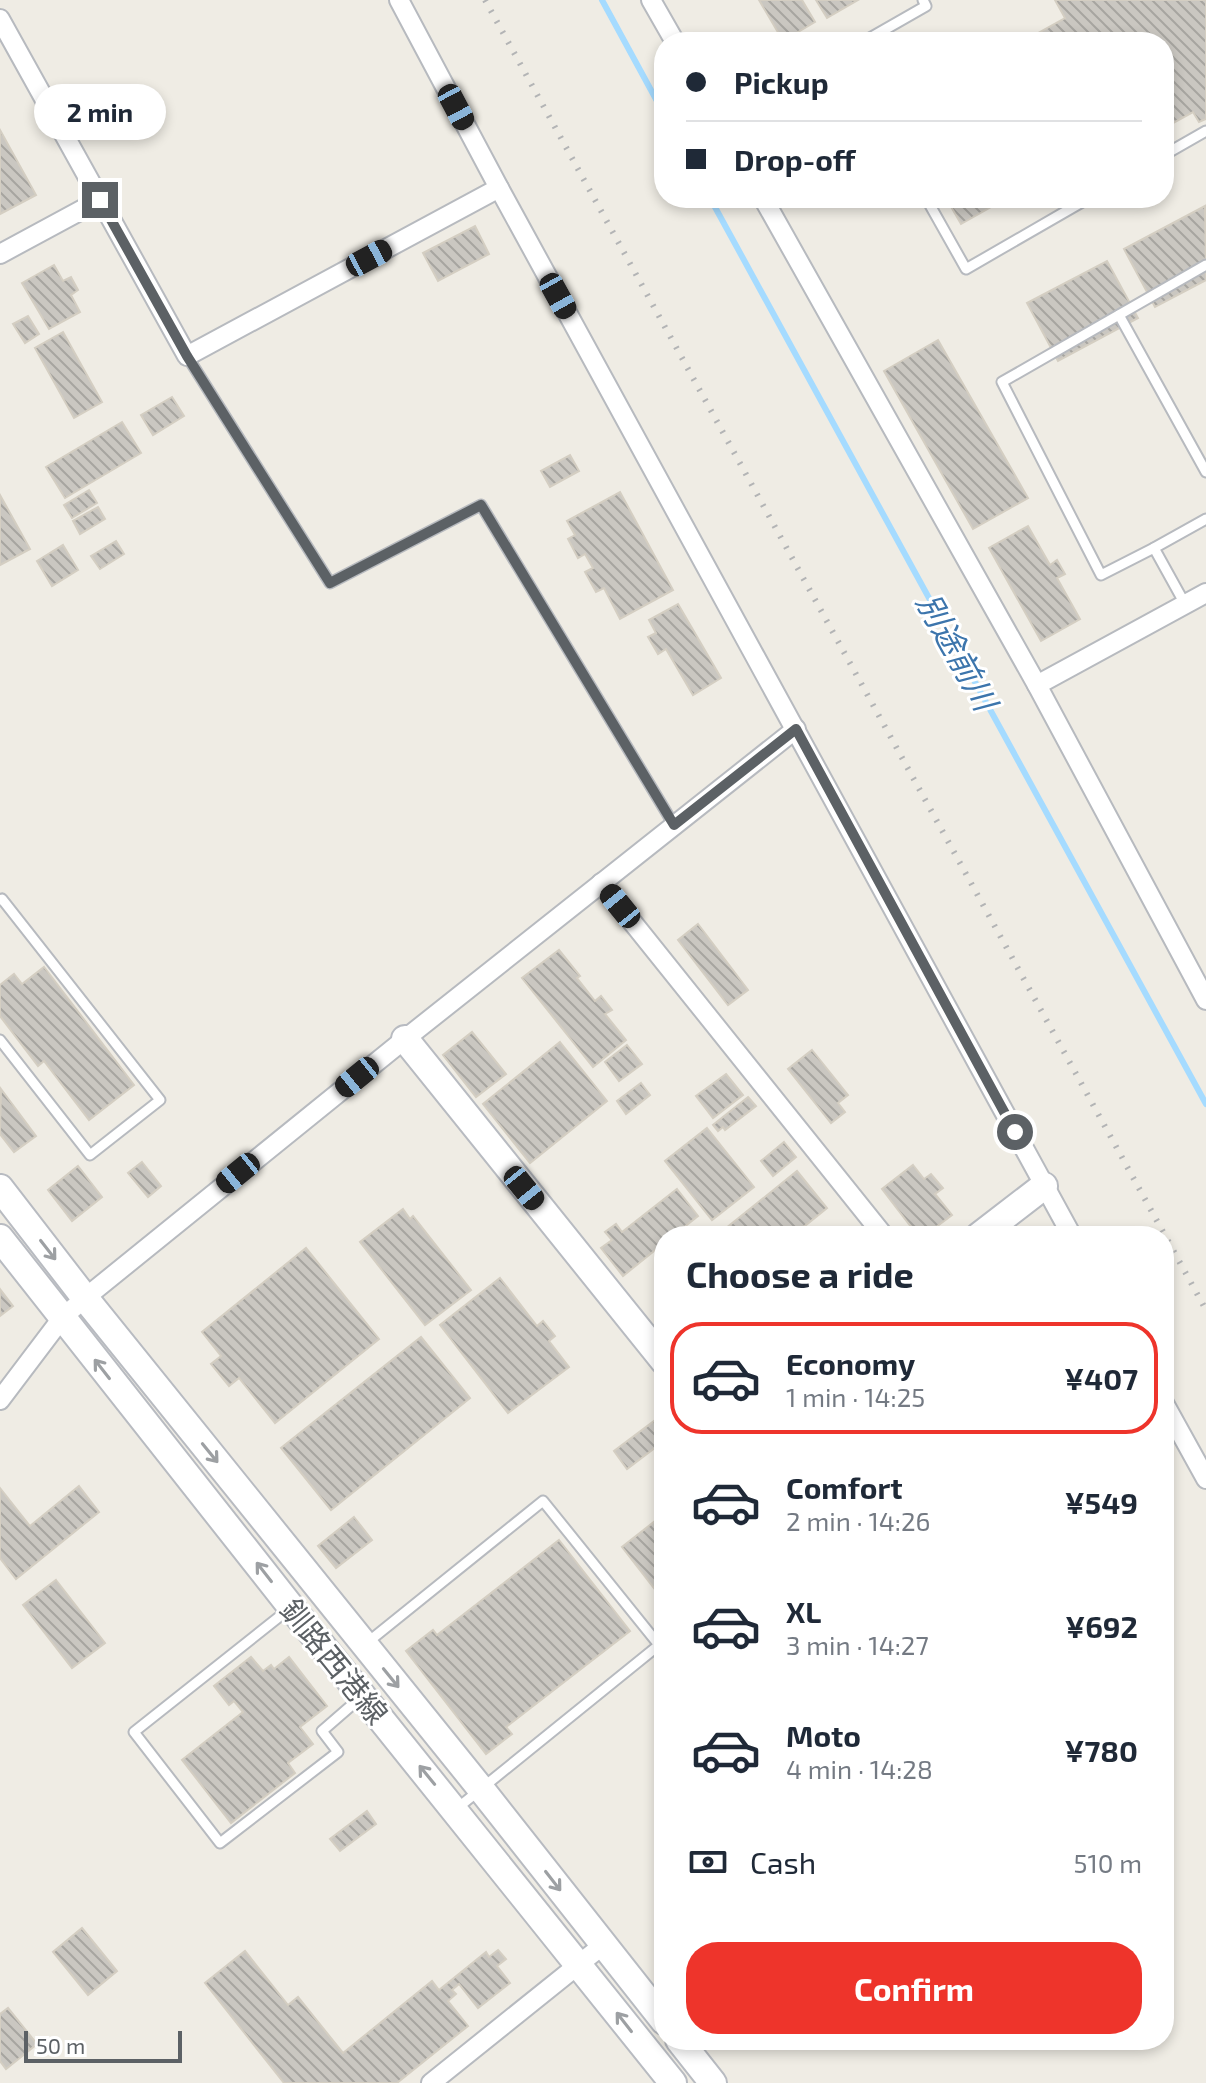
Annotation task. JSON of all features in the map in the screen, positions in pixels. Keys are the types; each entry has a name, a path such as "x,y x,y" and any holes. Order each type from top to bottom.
{"main road":[{"path":"405,1039 654,1349"},
{"path":"992,1226 1044,1186"},
{"name":"釧路西港線","path":"0,1188 654,2009"},
{"name":"釧路西港線","path":"0,1238 673,2083"},
{"path":"687,2050 713,2083"}],"street":[{"path":"399,0 1066,1226"},
{"path":"651,0 669,32"},
{"path":"0,19 187,356 499,188"},
{"path":"0,254 100,200"},
{"path":"769,208 1037,685 1206,1000"},
{"path":"1037,685 1206,593"},
{"path":"0,1400 62,1318 85,1298 796,729"},
{"path":"601,883 876,1226"},
{"path":"1174,1421 1206,1479"},
{"path":"431,2083 603,1945"}],"lane":[{"path":"880,32 926,6 923,0"},
{"path":"1174,149 1206,131"},
{"path":"932,208 966,269 1072,208"},
{"path":"1206,265 1002,382 1101,575 1206,519"},
{"path":"1119,315 1206,472"},
{"path":"187,356 330,583 481,505 674,825"},
{"path":"1154,548 1185,604"},
{"path":"0,900 160,1100 90,1155 0,1040"},
{"path":"364,1645 543,1501 654,1639"},
{"path":"291,1607 134,1732 220,1843 338,1752 322,1731 363,1696"},
{"path":"455,1810 654,1649"}],"building":[{"path":"759,0 802,0 815,22 798,32 778,32"},
{"path":"816,0 858,0 827,18"},
{"path":"1055,0 1206,0 1206,119 1199,122 1193,112 1174,122 1174,32 1040,32 1065,18"},
{"path":"0,130 36,195 0,214"},
{"path":"1205,206 1206,280 1155,307 1124,249"},
{"path":"952,208 989,208 961,224"},
{"path":"475,226 489,254 438,281 423,253"},
{"path":"1107,261 1138,318 1058,361 1027,303"},
{"path":"54,265 63,281 71,277 78,290 71,295 80,312 49,329 22,283"},
{"path":"28,316 39,334 25,343 13,324"},
{"path":"63,332 102,402 74,418 35,348"},
{"path":"938,340 1028,498 973,529 884,371"},
{"path":"172,397 184,416 153,435 141,415"},
{"path":"122,422 141,453 65,498 46,467"},
{"path":"570,455 579,471 550,487 541,471"},
{"path":"89,490 97,503 72,518 64,505"},
{"path":"620,492 673,590 620,619 604,588 596,592 585,572 593,568 585,554 578,558 568,539 575,535 567,521"},
{"path":"0,495 30,549 0,565"},
{"path":"98,507 105,519 80,534 73,521"},
{"path":"1028,526 1050,565 1057,560 1065,574 1057,578 1080,619 1041,641 989,548"},
{"path":"116,541 124,554 100,569 91,556"},
{"path":"63,545 78,570 52,586 37,561"},
{"path":"678,604 721,678 693,695 666,649 658,654 648,637 656,633 649,620"},
{"path":"698,924 748,990 728,1005 678,940"},
{"path":"559,950 595,1001 601,996 612,1010 605,1014 626,1040 593,1067 522,978"},
{"path":"44,967 134,1085 89,1120 44,1061 38,1066 0,1016 0,985 14,974 22,984"},
{"path":"472,1032 506,1074 476,1097 443,1055"},
{"path":"560,1042 607,1101 530,1163 483,1104"},
{"path":"627,1045 642,1064 619,1081 605,1062"},
{"path":"812,1050 848,1095 838,1103 845,1112 831,1123 788,1069"},
{"path":"726,1074 743,1095 713,1118 696,1096"},
{"path":"641,1083 650,1095 626,1114 617,1101"},
{"path":"1,1089 36,1136 14,1152 0,1134"},
{"path":"748,1097 756,1106 725,1130 723,1127 718,1131 713,1125"},
{"path":"707,1128 754,1187 712,1220 665,1161"},
{"path":"784,1142 796,1157 773,1176 761,1161"},
{"path":"142,1162 161,1186 148,1197 128,1173"},
{"path":"913,1165 924,1179 931,1174 943,1188 935,1194 952,1215 937,1226 910,1226 882,1189"},
{"path":"78,1166 102,1197 72,1221 48,1190"},
{"path":"797,1171 827,1208 805,1226 729,1226"},
{"path":"677,1189 698,1216 686,1226 654,1226 654,1251 623,1276 601,1248 612,1240 605,1232 616,1224 622,1232"},
{"path":"403,1209 410,1219 413,1216 471,1290 425,1325 360,1242"},
{"path":"306,1248 379,1339 275,1423 239,1378 229,1386 211,1364 221,1356 202,1332"},
{"path":"500,1278 537,1326 543,1321 555,1336 549,1341 569,1367 508,1413 440,1325"},
{"path":"0,1289 13,1306 0,1316"},
{"path":"421,1337 470,1398 331,1510 281,1448"},
{"path":"654,1421 654,1449 627,1469 614,1451"},
{"path":"79,1486 99,1512 16,1579 0,1558 0,1488 30,1526"},
{"path":"354,1517 372,1540 336,1568 318,1546"},
{"path":"654,1522 654,1588 622,1547"},
{"path":"559,1540 630,1631 506,1727 512,1734 486,1754 406,1651 433,1630 437,1635"},
{"path":"56,1580 105,1643 72,1668 23,1605"},
{"path":"251,1657 263,1671 271,1665 274,1669 289,1657 327,1706 300,1727 313,1744 288,1763 295,1773 231,1823 182,1760 243,1712 234,1701 229,1705 214,1686"},
{"path":"367,1811 376,1824 340,1851 330,1839"},
{"path":"82,1928 117,1971 88,1995 53,1952"},
{"path":"498,1950 506,1959 497,1966 510,1983 478,2008 459,1984 452,1990 456,1994 448,2001 468,2026 397,2083 284,2083 205,1983 245,1951 288,2005 298,1997 343,2053 432,1981 439,1990 486,1952 489,1957"},
{"path":"8,2008 37,2044 6,2069 0,2061 0,2014"}],"waterway":[{"name":"別途前川","path":"602,0 654,96"},
{"name":"別途前川","path":"715,208 1206,1104"}],"railway":[{"path":"485,0 1160,1226"},
{"path":"1174,1252 1206,1310"}],"route":[{"path":"100,200 187,356 330,583 481,505 674,825 796,729 1015,1132"}]}
